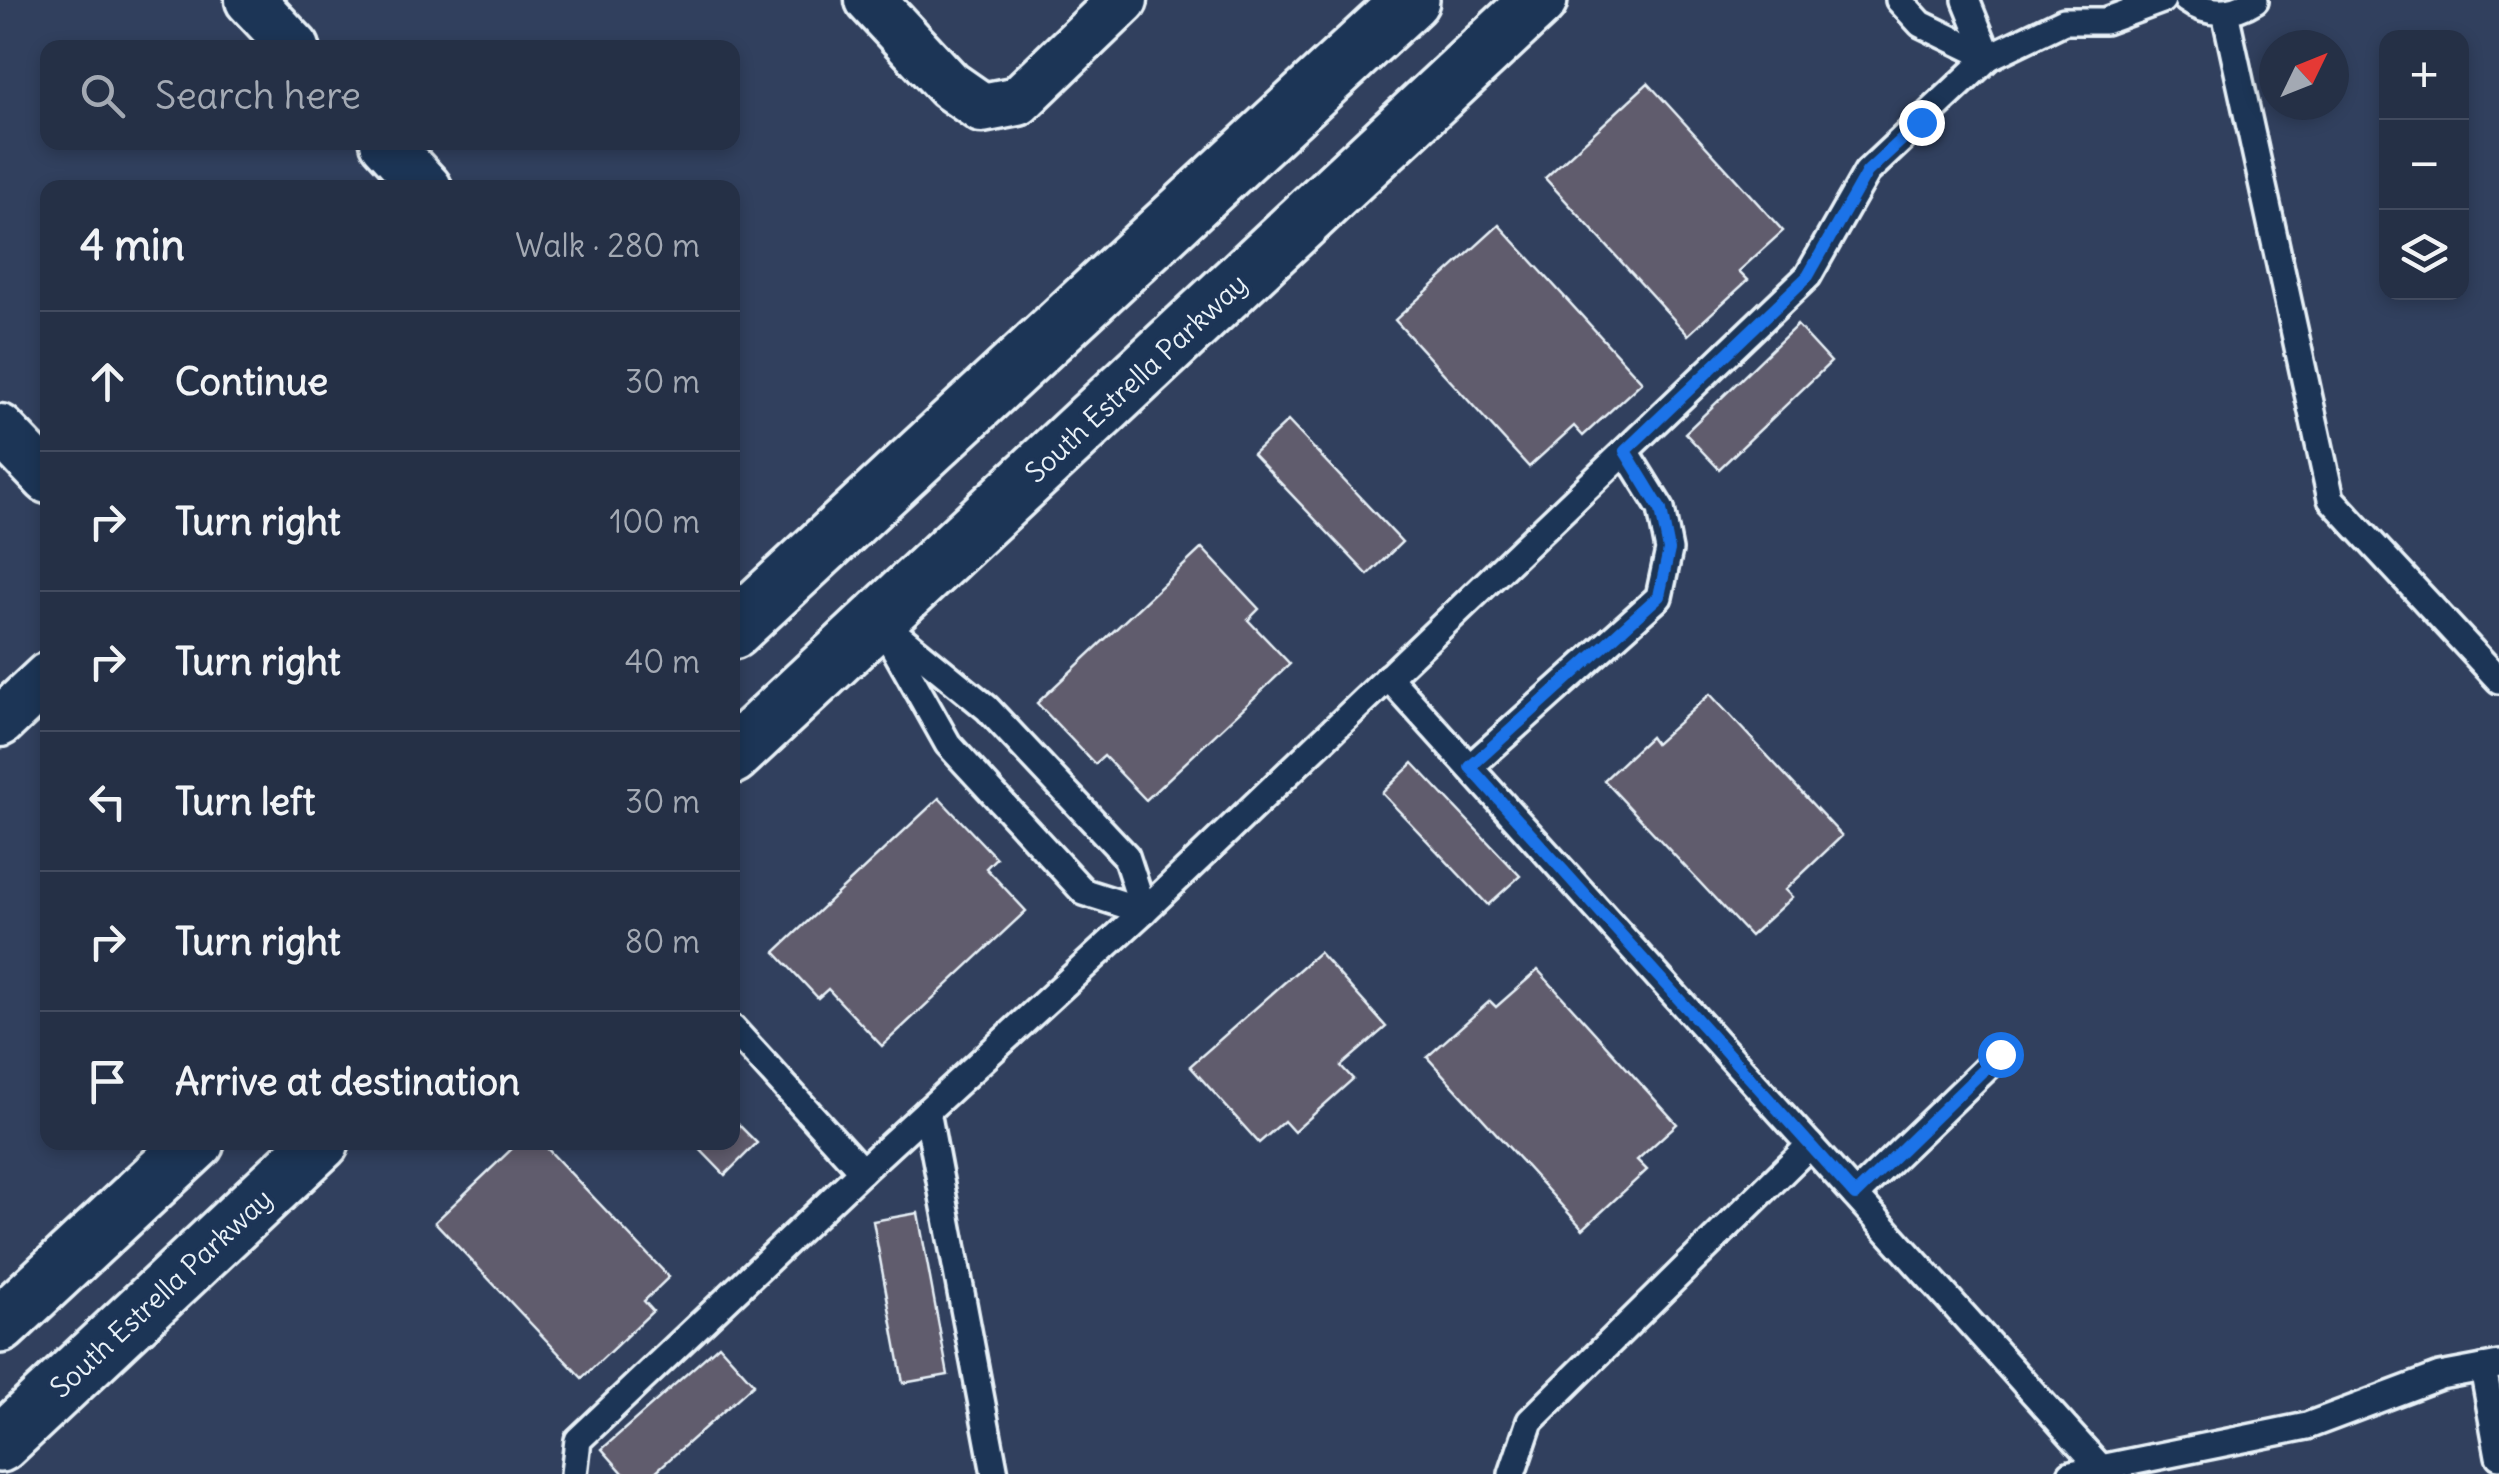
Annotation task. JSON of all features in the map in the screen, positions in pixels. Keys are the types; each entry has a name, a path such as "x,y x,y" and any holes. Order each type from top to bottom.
{"main road":[{"path":"740,624 1411,0"},
{"name":"South Estrella Parkway","path":"740,748 1539,0"},
{"path":"0,1325 187,1150"},
{"name":"South Estrella Parkway","path":"0,1444 312,1150"}],"street":[{"path":"250,0 288,40"},
{"path":"870,0 949,85 982,108 1018,102 1122,0"},
{"path":"392,150 420,180"},
{"path":"0,429 40,471"},
{"path":"0,722 40,684"}],"lane":[{"path":"1899,0 1920,24 1989,58"},
{"path":"1966,0 1989,58"},
{"path":"2064,21 2080,0"},
{"path":"574,1474 578,1440 1144,910 1808,276 1867,172 1989,58 2064,21 2105,21 2162,0"},
{"path":"2187,0 2208,10 2225,12 2255,0"},
{"path":"2225,12 2332,499 2499,680"},
{"path":"1470,767 1659,596 1669,550 1661,510 1625,451"},
{"path":"878,619 948,744 1084,892 1144,910"},
{"path":"878,619 987,708 1126,856 1144,910"},
{"path":"1388,677 2101,1468"},
{"path":"740,1037 862,1171"},
{"path":"1855,1195 2000,1054"},
{"path":"927,1111 995,1474"},
{"path":"1512,1474 1530,1420 1810,1145"},
{"path":"2072,1474 2307,1426 2440,1376 2491,1366 2499,1456"}],"building":[{"path":"1648,83 1783,231 1739,271 1748,280 1688,335 1545,178"},
{"path":"1499,225 1642,382 1583,436 1574,426 1529,467 1395,320"},
{"path":"1797,325 1831,362 1719,469 1685,433"},
{"path":"1288,421 1402,542 1368,575 1253,454"},
{"path":"1202,548 1259,609 1248,620 1290,664 1146,800 1104,756 1095,764 1037,703"},
{"path":"1710,694 1842,836 1785,890 1792,897 1750,936 1604,780 1650,737 1655,744"},
{"path":"1413,763 1520,876 1488,905 1382,793"},
{"path":"939,798 996,858 986,868 1026,911 882,1046 828,989 818,998 775,952"},
{"path":"1319,952 1386,1027 1341,1066 1353,1079 1294,1132 1284,1121 1259,1143 1190,1066"},
{"path":"1538,970 1677,1124 1637,1160 1647,1170 1583,1229 1427,1057 1490,1001 1496,1007"},
{"path":"740,1126 757,1143 725,1175 701,1150 740,1150"},
{"path":"511,1150 549,1150 669,1277 644,1301 653,1311 582,1378 435,1222"},
{"path":"918,1213 948,1375 903,1383 873,1221"},
{"path":"719,1345 754,1384 653,1474 624,1474 602,1449"}],"route":[{"path":"1921,122 1867,172 1808,276 1625,451 1661,510 1669,550 1659,596 1470,767 1855,1195 2000,1054"}]}
